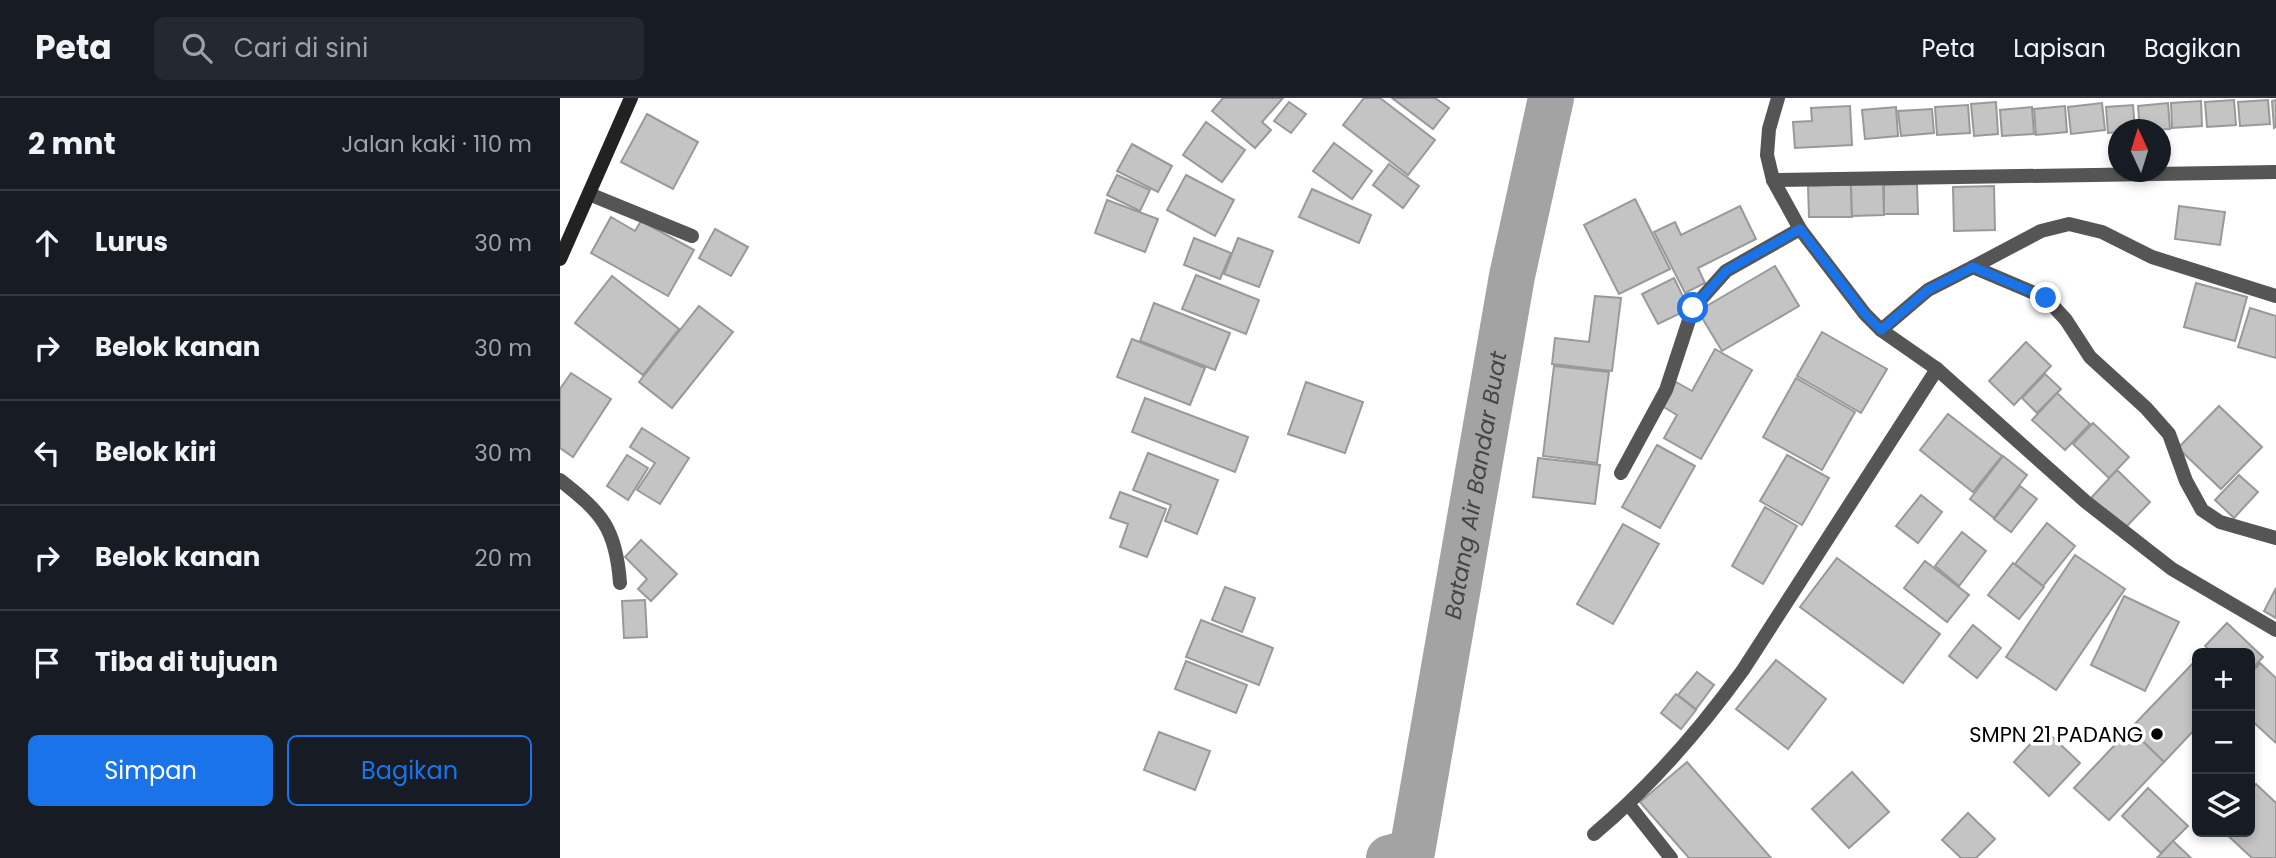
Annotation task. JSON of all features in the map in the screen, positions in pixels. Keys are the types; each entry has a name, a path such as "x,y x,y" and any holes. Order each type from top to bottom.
{"street":[{"path":"560,259 631,98"},
{"path":"1778,98 1769,129 1767,155 1773,180 1800,229 1865,314 1881,330 1937,369 2087,502 2172,569 2276,630"},
{"path":"1773,180 2276,172"},
{"path":"589,194 692,236"},
{"path":"1881,330 1928,290 2040,231 2069,224 2102,232 2152,257 2276,296"},
{"path":"1621,473 1666,390 1693,308 1726,271 1800,229"},
{"path":"1973,267 2046,298 2066,320 2090,357 2146,408 2169,434 2186,481 2202,510 2220,522 2276,538"},
{"path":"1594,834 1629,805 1710,715 1735,681 1937,369"},
{"path":"560,480 592,505 610,533 618,554 620,583"},
{"path":"1629,805 1671,858"}],"building":[{"path":"1223,98 1283,98 1262,122 1271,130 1255,148 1212,111"},
{"path":"1364,98 1380,98 1435,140 1408,175 1343,125"},
{"path":"1392,98 1435,98 1449,108 1433,129"},
{"path":"2234,100 2236,125 2207,127 2205,102"},
{"path":"2268,100 2270,124 2240,126 2238,102"},
{"path":"2276,100 2276,127 2274,128 2272,101"},
{"path":"2201,101 2202,126 2172,128 2171,103"},
{"path":"1289,102 1306,114 1291,133 1274,121"},
{"path":"1996,102 1998,134 1974,136 1971,104"},
{"path":"2102,103 2105,130 2071,134 2068,107"},
{"path":"2168,103 2169,119 2139,119 2138,106"},
{"path":"1968,105 1970,133 1937,135 1935,107"},
{"path":"2133,105 2134,119 2108,119 2108,133 2106,107"},
{"path":"1850,106 1852,145 1795,148 1793,122 1812,121 1811,108"},
{"path":"2065,106 2067,132 2036,135 2034,109"},
{"path":"1896,107 1898,136 1865,139 1862,110"},
{"path":"2032,107 2034,134 2002,136 2000,110"},
{"path":"1932,109 1934,133 1901,136 1898,111"},
{"path":"647,114 698,142 673,189 621,162"},
{"path":"1206,122 1245,150 1222,182 1183,155"},
{"path":"1334,143 1372,171 1352,199 1313,171"},
{"path":"1132,144 1172,166 1158,192 1117,171"},
{"path":"1389,164 1419,186 1403,208 1373,185"},
{"path":"1117,175 1150,190 1140,211 1107,195"},
{"path":"1186,175 1234,200 1215,236 1167,210"},
{"path":"1851,184 1852,217 1809,217 1808,186"},
{"path":"1883,184 1884,215 1852,216 1851,185"},
{"path":"1917,184 1918,214 1884,214 1884,185"},
{"path":"1994,186 1995,230 1954,231 1953,187"},
{"path":"1312,189 1371,215 1359,243 1299,217"},
{"path":"1635,199 1670,269 1619,294 1584,225"},
{"path":"1107,200 1158,219 1145,252 1095,233"},
{"path":"1740,206 1756,239 1698,268 1705,283 1685,293 1654,232 1675,222 1681,235"},
{"path":"2179,206 2225,212 2220,245 2175,239"},
{"path":"611,217 635,231 641,221 694,250 668,296 591,253"},
{"path":"715,229 748,247 731,276 699,258"},
{"path":"1194,238 1231,253 1220,279 1184,265"},
{"path":"1238,238 1273,251 1259,287 1224,274"},
{"path":"1775,266 1799,306 1722,351 1698,311"},
{"path":"1196,275 1259,300 1246,334 1182,309"},
{"path":"612,276 679,329 643,375 575,323"},
{"path":"1674,278 1689,309 1658,324 1642,294"},
{"path":"2196,283 2247,297 2235,341 2184,327"},
{"path":"1595,296 1621,298 1612,371 1552,364 1555,338 1589,342"},
{"path":"1154,303 1230,333 1215,370 1140,341"},
{"path":"699,306 733,332 672,408 639,382"},
{"path":"2250,308 2276,316 2276,358 2238,347"},
{"path":"1822,332 1887,369 1861,413 1797,376"},
{"path":"1132,339 1205,368 1190,405 1117,377"},
{"path":"2026,342 2051,366 2014,405 1989,381"},
{"path":"1715,349 1752,370 1701,459 1664,438 1677,415 1662,406 1676,382 1692,391"},
{"path":"1554,366 1609,372 1597,463 1543,456"},
{"path":"571,373 611,399 573,457 560,448 560,389"},
{"path":"2045,374 2061,389 2037,413 2022,398"},
{"path":"1796,378 1855,412 1822,470 1763,437"},
{"path":"1306,382 1363,402 1345,453 1288,434"},
{"path":"2057,393 2090,424 2065,450 2032,420"},
{"path":"1145,398 1248,437 1235,472 1132,432"},
{"path":"2219,406 2262,447 2221,489 2178,448"},
{"path":"1948,414 2002,456 1973,492 1920,450"},
{"path":"2093,423 2129,457 2109,478 2073,444"},
{"path":"642,428 689,458 660,504 637,490 655,463 630,447"},
{"path":"1657,445 1695,466 1660,528 1622,507"},
{"path":"1148,453 1218,480 1197,534 1165,521 1171,505 1133,490"},
{"path":"627,455 648,468 628,500 607,486"},
{"path":"1787,455 1829,478 1802,525 1760,501"},
{"path":"2003,456 2027,475 1994,518 1970,499"},
{"path":"1538,458 1600,465 1595,504 1533,497"},
{"path":"2117,470 2150,502 2124,529 2091,498"},
{"path":"2239,475 2258,492 2234,518 2215,500"},
{"path":"2020,486 2037,499 2011,532 1994,519"},
{"path":"1120,492 1166,509 1147,557 1120,547 1128,524 1110,518"},
{"path":"1921,495 1942,512 1918,543 1896,526"},
{"path":"1765,507 1797,526 1763,584 1732,566"},
{"path":"2047,523 2075,546 2043,586 2015,564"},
{"path":"1623,524 1659,544 1613,624 1577,604"},
{"path":"1962,532 1986,551 1959,586 1935,566"},
{"path":"641,540 677,574 651,601 638,589 647,579 625,557"},
{"path":"2075,555 2125,589 2056,690 2006,657"},
{"path":"1837,558 1940,634 1903,683 1800,607"},
{"path":"1925,561 1969,595 1947,622 1904,588"},
{"path":"2013,563 2044,587 2019,619 1988,595"},
{"path":"1225,587 1255,598 1242,632 1212,620"},
{"path":"2276,588 2276,618 2264,611"},
{"path":"2124,596 2179,622 2145,691 2091,665"},
{"path":"645,600 647,637 624,638 622,601"},
{"path":"1201,620 1273,648 1259,685 1186,657"},
{"path":"2227,623 2253,648 2207,648 2205,646"},
{"path":"1973,625 2001,648 1977,678 1949,656"},
{"path":"2255,649 2263,657 2255,666"},
{"path":"1776,660 1826,699 1788,749 1736,709"},
{"path":"1186,661 1247,685 1236,713 1175,689"},
{"path":"2260,663 2276,678 2276,743 2255,724 2255,668"},
{"path":"2192,664 2192,732 2164,762 2130,729"},
{"path":"1697,672 1714,685 1696,709 1678,695"},
{"path":"1676,694 1696,710 1681,729 1661,713"},
{"path":"2044,729 2080,763 2049,796 2014,762"},
{"path":"2130,729 2164,762 2109,820 2074,788"},
{"path":"1159,732 1210,751 1195,790 1144,770"},
{"path":"1687,762 1771,858 1689,858 1640,802"},
{"path":"1852,772 1889,812 1849,848 1812,809"},
{"path":"2255,785 2276,803 2276,858 2252,858 2229,837 2255,837"},
{"path":"2148,788 2188,826 2161,853 2122,816"},
{"path":"1968,813 1995,839 1976,858 1961,858 1942,840"},
{"path":"2173,841 2191,858 2157,858"}],"waterway":[{"name":"Batang Air Bandar Buat","path":"1389,858 1412,852 1512,276 1551,98"}],"place":[{"name":"SMPN 21 PADANG","path":"2157,734"}],"route":[{"path":"1693,308 1726,271 1800,229 1865,314 1881,330 1928,290 1973,267 2046,298"}]}
